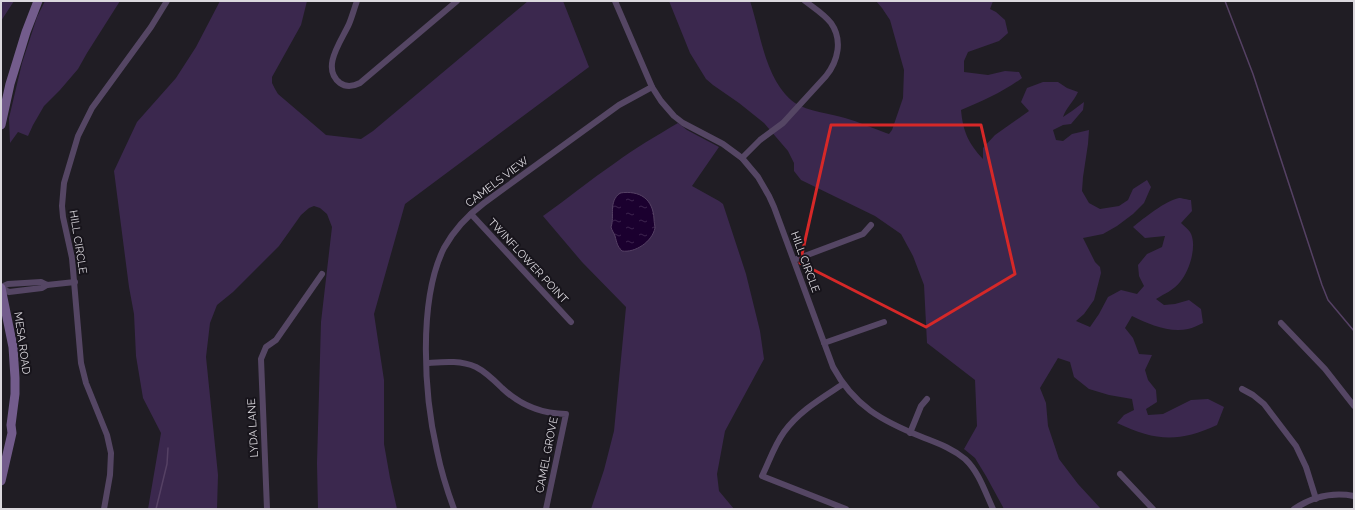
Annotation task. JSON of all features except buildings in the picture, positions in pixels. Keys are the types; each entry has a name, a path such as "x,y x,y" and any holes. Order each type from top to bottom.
{"main road":[{"path":"1,125 8,90 24,38 38,1"},
{"name":"MESA ROAD","path":"1,288 11,335 15,364 15,394 11,425 12,433 1,481"},
{"name":"MESA ROAD","path":"1,454 6,433 11,425"}],"street":[{"name":"HILL CIRCLE","path":"104,509 110,475 111,453 107,435 83,374 79,348 72,253 63,217 62,206 64,183 78,136 92,108 151,28 167,1"},
{"path":"357,1 348,26 335,49 332,62 332,70 335,77 342,84 347,86 360,83 456,1"},
{"name":"HILL CIRCLE","path":"615,1 652,87 667,109 683,123 725,145 742,158 758,177 769,196 833,367 843,384 857,400 871,412 888,423 946,447 965,460 974,470 993,509"},
{"path":"742,158 760,140 783,123 831,70 836,59 838,45 837,37 831,24 821,13 805,1"},
{"name":"CAMELS VIEW","path":"454,509 444,480 433,434 428,395 427,363 430,296 436,268 442,252 450,238 471,214 506,186 618,106 652,87"},
{"name":"TWINFLOWER POINT","path":"471,214 571,322"},
{"path":"794,260 863,234 871,225"},
{"name":"LYDA LANE","path":"267,509 260,365 261,359 266,347 276,340 322,274"},
{"path":"1,288 8,284 41,282 47,285"},
{"path":"1,288 9,292 42,288 47,285 75,282"},
{"path":"25,283 26,290"},
{"path":"824,343 884,322"},
{"path":"1281,323 1328,373 1354,406"},
{"name":"CAMEL GROVE","path":"427,363 453,362 469,364 483,371 514,398 526,406 553,414 566,414 546,509"},
{"path":"843,384 806,410 791,424 779,439 762,476 846,509"},
{"path":"1242,389 1253,395 1264,404 1296,446 1306,467 1316,499"},
{"path":"910,432 921,406 927,399"},
{"path":"1120,474 1153,509"},
{"path":"1294,509 1308,501 1334,494 1354,496"}],"highlighted area":[{"path":"831,125 981,125 1015,274 926,327 800,263"}],"shaded area":[{"path":"1,1 14,1 1,21"},
{"path":"45,1 120,1 78,69 44,106 28,136 18,132 10,143 9,118 22,63 37,17"},
{"path":"220,1 307,1 301,25 272,77 272,83 278,94 326,135 361,139 373,131 528,1 563,1 589,67 405,204 374,314 384,380 384,444 397,509 318,509 317,463 321,322 332,227 327,214 320,208 314,206 309,208 301,215 279,246 233,292 217,305 210,323 206,357 218,475 217,509 148,509 161,433 143,398 136,356 134,314 129,287 114,171 137,122 176,78 196,47"},
{"path":"669,1 750,1 770,70 785,94 800,106 850,120 889,134 892,130 903,98 904,70 890,20 876,1 993,1 990,9 1005,20 1008,33 999,41 968,52 964,61 964,72 988,75 1005,71 1019,72 1022,78 993,96 961,110 963,124 970,142 983,159 983,148 995,135 1029,111 1021,102 1027,88 1043,82 1058,82 1067,88 1078,92 1063,117 1084,102 1083,110 1071,124 1063,125 1053,130 1056,140 1063,141 1072,134 1089,130 1082,191 1089,203 1100,209 1119,206 1128,200 1133,189 1147,180 1151,187 1144,203 1133,214 1103,234 1083,238 1095,262 1100,267 1101,273 1094,300 1084,314 1076,321 1090,327 1108,297 1121,290 1137,294 1144,286 1139,276 1138,265 1147,254 1162,247 1165,236 1145,238 1133,227 1155,210 1173,200 1179,198 1191,200 1192,211 1181,223 1189,231 1192,237 1193,251 1189,265 1178,285 1156,299 1164,305 1189,300 1201,309 1203,323 1188,329 1173,330 1152,325 1132,316 1125,328 1133,338 1139,354 1152,355 1145,370 1148,380 1156,390 1157,402 1146,409 1148,415 1163,414 1191,400 1208,399 1224,407 1217,425 1190,435 1167,438 1131,429 1117,423 1124,415 1134,410 1132,399 1109,395 1089,389 1074,377 1070,362 1058,358 1040,388 1046,403 1048,426 1059,459 1078,484 1101,509 1004,509 975,458 964,449 977,426 975,380 927,343 924,285 913,256 901,234 875,216 801,180 794,171 794,163 788,151 764,123 706,79 690,53"},
{"path":"678,123 687,130 719,147 692,186 723,204 746,274 760,331 764,359 725,431 717,474 719,491 734,509 591,509 604,470 614,431 626,307 582,262 543,216 646,142"}],"water":[{"path":"620,193 634,193 644,197 651,206 654,219 655,228 647,242 642,246 627,251 622,251 619,248 611,227 614,201"}],"waterway":[{"path":"1225,1 1253,74 1322,285 1328,300 1354,331"},
{"path":"156,509 167,464 168,448"}]}
